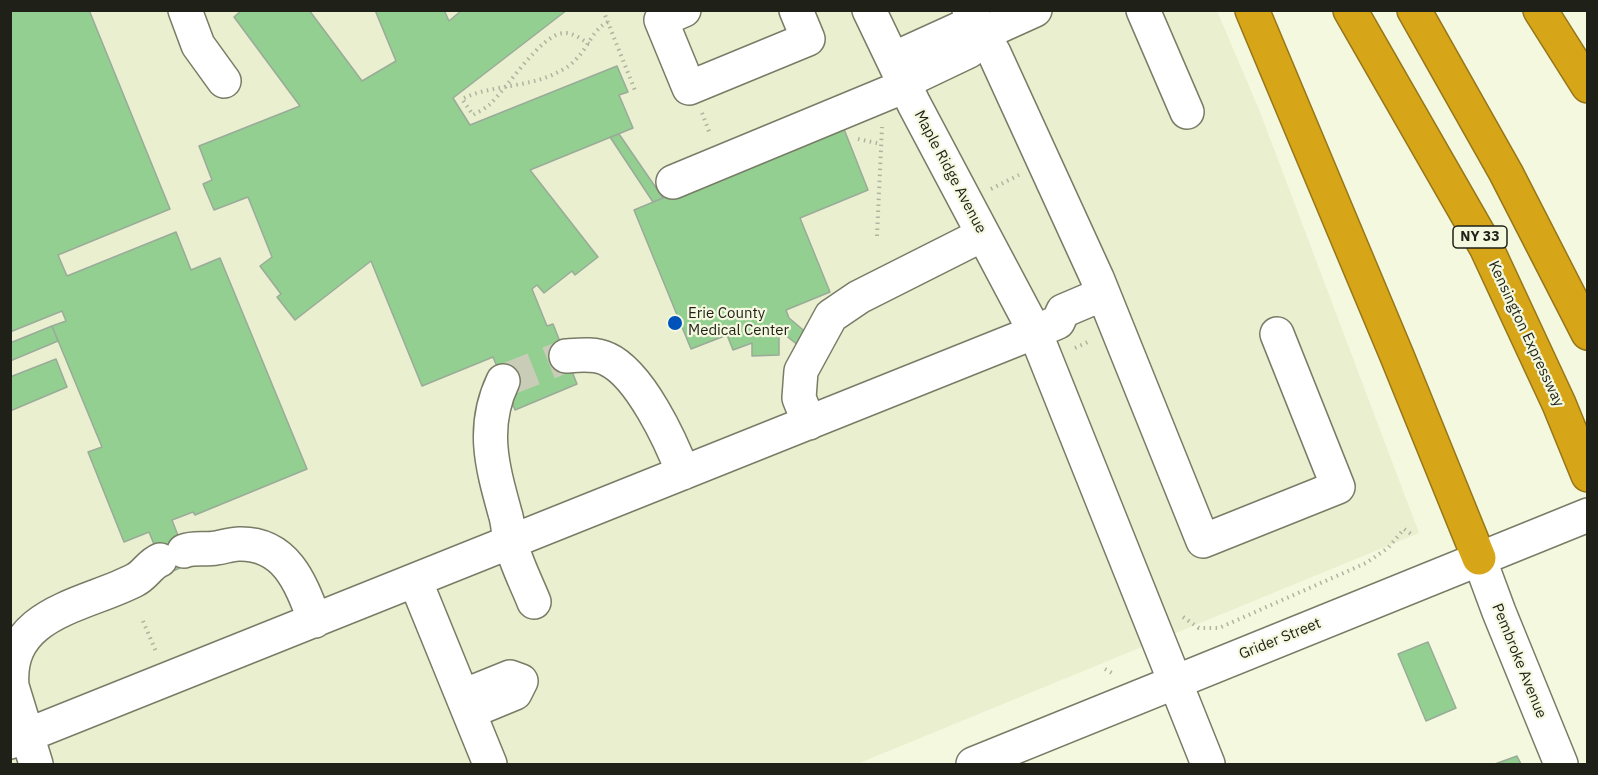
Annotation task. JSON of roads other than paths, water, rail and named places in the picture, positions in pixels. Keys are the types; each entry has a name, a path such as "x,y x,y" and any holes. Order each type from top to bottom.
{"highway":[{"path":"1252,10 1393,345 1479,558"},
{"name":"Kensington Expressway","path":"1350,10 1486,247 1559,404 1587,475"},
{"path":"1414,10 1506,173 1587,333"},
{"path":"1540,10 1587,86"}],"street":[{"path":"185,10 198,45 224,81"},
{"path":"684,10 661,20 689,88 808,39 796,10"},
{"name":"Maple Ridge Avenue","path":"868,10 982,235 1054,335 1175,681"},
{"path":"975,22 1035,10"},
{"path":"1143,10 1187,112"},
{"path":"673,182 901,76 969,51 975,22"},
{"path":"975,22 994,53 1103,315 1203,541 1338,487 1277,334"},
{"path":"809,423 799,398 801,371 831,316 859,297 982,235"},
{"path":"315,621 301,584 290,566 277,555 250,544 230,545 174,560 47,617 25,636 15,652 11,674 25,747 415,580 809,423 1054,335 1064,311 1103,315"},
{"path":"566,356 585,355 607,358 619,367 649,403 672,444 683,473"},
{"path":"503,381 495,397 489,441 511,542 534,602"},
{"name":"Grider Street","path":"973,765 1587,515"},
{"name":"Pembroke Avenue","path":"1479,558 1562,765"},
{"path":"415,580 490,765"},
{"path":"466,704 510,677 521,681"},
{"path":"1175,681 1208,765"}],"tunnel":[{"path":"503,381 566,356"}],"place":[{"name":"Erie County Medical Center","path":"675,323"}]}
